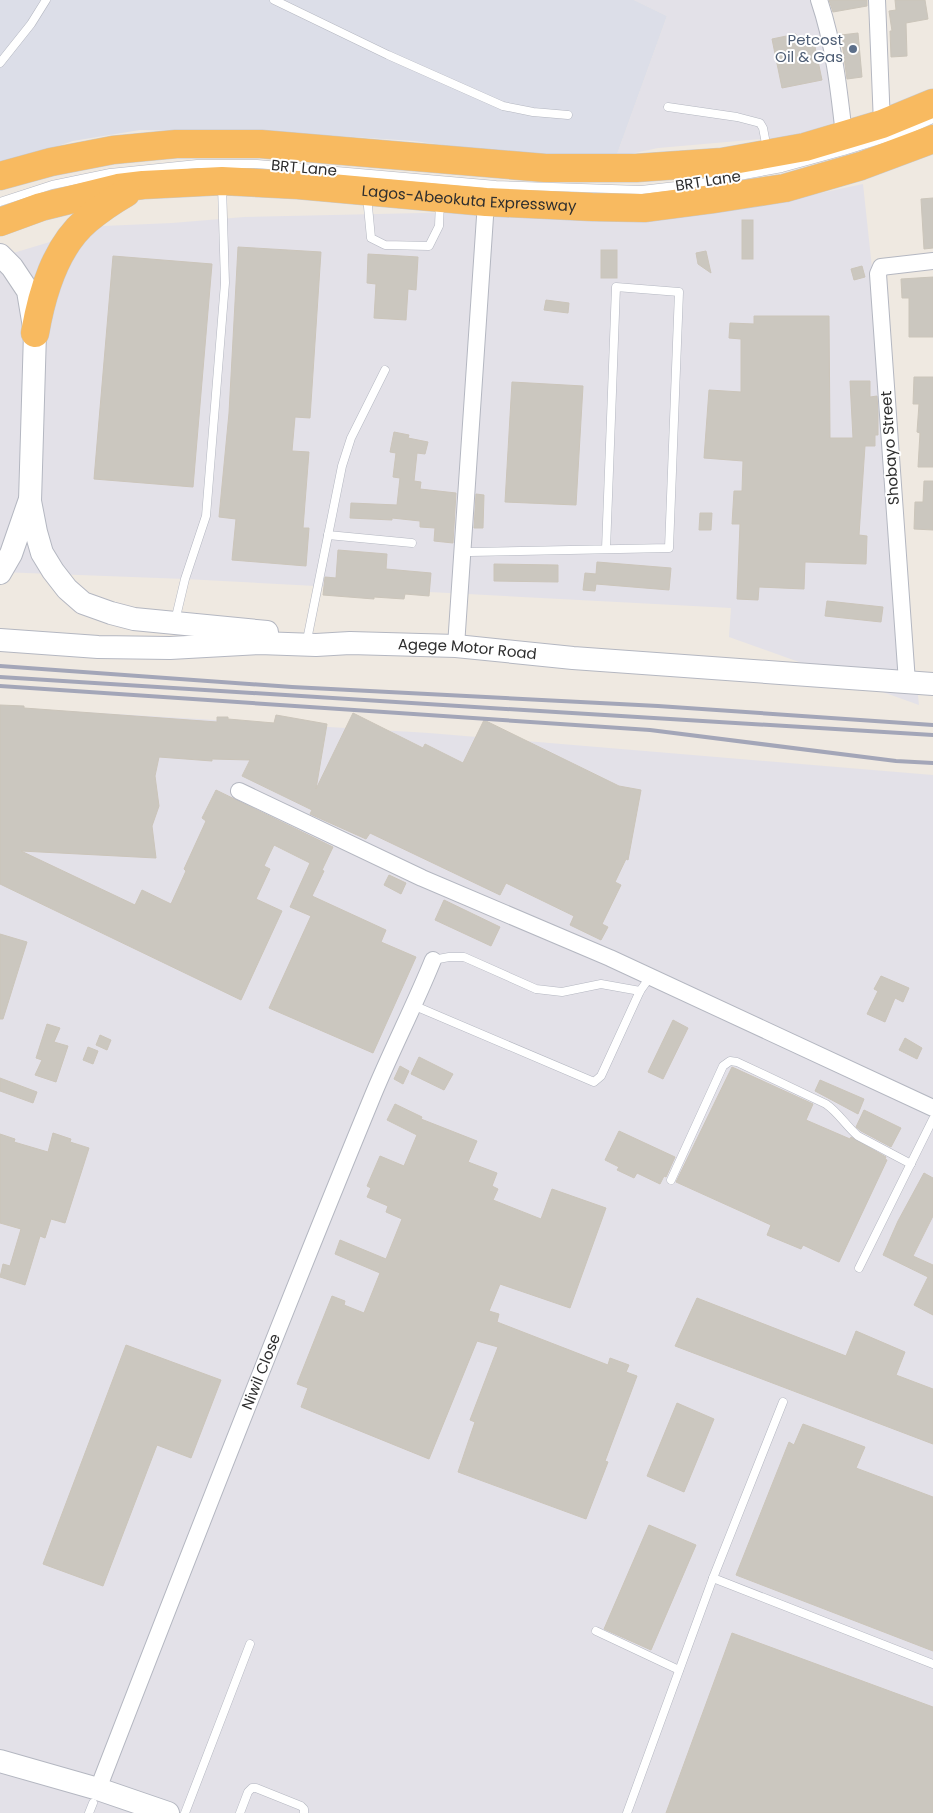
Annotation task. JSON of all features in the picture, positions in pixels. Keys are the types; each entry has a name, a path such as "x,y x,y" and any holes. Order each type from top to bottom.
{"highway":[{"path":"0,176 51,162 113,150 176,144 261,144 545,168 636,168 722,162 805,147 882,124 933,103"},
{"name":"Lagos-Abeokuta Expressway","path":"0,222 42,207 118,188 222,181 298,185 486,202 644,208 713,200 785,188 861,166 933,139"},
{"path":"34,333 48,280 59,256 72,238 86,221 106,205 143,185"}],"main road":[{"path":"0,255 12,267 28,291 34,333 30,501 42,553 67,589 83,603 111,614 134,619 308,635 350,642"},
{"path":"0,573 11,554 30,501"},
{"name":"Agege Motor Road","path":"0,640 98,647 170,648 259,643 316,645 350,642 456,646 573,658 933,684"},
{"path":"0,1761 93,1802 168,1813"},
{"path":"0,1776 93,1802 124,1813"}],"street":[{"path":"819,0 836,69 844,136"},
{"path":"877,0 882,124"},
{"path":"456,646 464,550 486,202"},
{"name":"Shobayo Street","path":"907,682 878,274 881,268 933,261"},
{"path":"239,791 422,878 610,958 933,1108"},
{"name":"Niwil Close","path":"93,1802 211,1496 365,1115 434,960"}],"lane":[{"path":"0,63 31,24 46,0"},
{"path":"274,0 388,55 503,106 533,112 568,114"},
{"path":"668,107 760,122 768,154"},
{"name":"BRT Lane","path":"0,202 52,185 110,173 197,164 258,164 496,185 640,190 702,183 782,168 899,134 933,119"},
{"path":"175,623 185,579 206,516 225,284 222,181"},
{"path":"366,192 371,238 385,245 429,246 439,226 440,198"},
{"path":"464,550 470,552 669,548 679,292 616,287 606,549"},
{"path":"308,635 342,466 351,438 385,370"},
{"path":"328,535 412,543"},
{"path":"434,960 464,957 536,989 562,992 601,984 640,991"},
{"path":"415,1006 594,1082 601,1076 640,991 650,977"},
{"path":"671,1180 724,1066 730,1061 737,1062 826,1104 858,1136 911,1164"},
{"path":"859,1268 933,1119"},
{"path":"627,1813 713,1578 783,1402"},
{"path":"713,1578 933,1664"},
{"path":"596,1631 679,1670"},
{"path":"185,1813 250,1644"},
{"path":"240,1813 248,1792 252,1788 301,1806 304,1809 304,1813"}],"shaded area":[{"path":"0,0 634,0 667,16 616,157 497,156 464,148 414,141 292,133 140,130 73,141 0,165"},
{"path":"634,0 823,0 850,117 795,136 658,148 616,157 667,16"},
{"path":"863,184 919,705 729,637 731,608 185,579 0,572 0,257 103,226 244,217 467,212 629,220 755,207"},
{"path":"0,707 429,733 933,775 933,1813 0,1813"}],"building":[{"path":"829,0 867,0 867,6 833,12"},
{"path":"895,0 925,0 928,19 906,23 907,56 891,57 890,31 892,31 889,11 896,10"},
{"path":"858,33 862,77 847,79 841,35"},
{"path":"796,34 799,46 814,42 822,80 782,88 772,39"},
{"path":"933,198 933,248 924,249 921,199"},
{"path":"742,220 753,220 753,259 742,259"},
{"path":"238,247 321,252 310,418 295,417 292,451 309,452 303,528 309,528 306,566 232,560 236,519 219,517 229,413"},
{"path":"601,250 617,250 617,278 601,278"},
{"path":"706,251 711,273 698,264 696,253"},
{"path":"368,254 418,257 416,290 408,289 406,320 374,318 376,284 367,283"},
{"path":"113,256 212,264 193,487 94,479"},
{"path":"862,266 865,277 854,280 851,269"},
{"path":"933,277 933,337 909,337 909,298 902,298 901,279"},
{"path":"546,300 569,303 568,313 544,310"},
{"path":"754,316 829,316 830,438 853,438 850,381 870,381 870,397 877,396 878,412 878,435 875,435 875,446 865,446 859,535 867,536 866,564 805,562 804,589 759,587 758,600 737,599 740,524 732,524 734,491 742,491 743,461 704,458 709,390 741,392 741,339 729,338 730,323 754,324"},
{"path":"914,377 933,377 933,467 918,467 920,433 917,432 919,404 913,404"},
{"path":"512,382 583,386 576,505 505,502"},
{"path":"394,432 409,435 408,438 428,442 425,454 417,453 414,481 421,482 420,489 456,493 453,543 434,541 435,528 420,527 420,521 392,518 392,520 350,518 351,503 397,505 400,478 393,477 396,453 390,452"},
{"path":"924,481 933,481 933,530 914,529 915,502 923,502"},
{"path":"476,494 484,495 483,528 474,528"},
{"path":"700,513 712,513 711,530 699,530"},
{"path":"338,550 387,554 386,569 431,573 429,596 405,594 404,599 374,597 374,599 323,595 325,577 336,578"},
{"path":"597,562 671,568 669,590 596,584 595,591 583,590 585,573 596,574"},
{"path":"494,564 558,565 558,582 494,581"},
{"path":"827,601 883,607 881,622 825,616"},
{"path":"0,705 217,722 217,717 228,717 228,719 274,723 276,715 327,724 316,789 353,713 423,748 425,744 463,763 484,720 619,786 641,790 628,860 626,859 615,882 621,885 602,924 608,927 601,940 570,925 574,916 506,883 500,895 370,833 366,839 310,814 312,810 242,776 250,760 212,759 212,761 159,757 155,776 159,806 152,826 156,858 21,851 135,905 142,890 171,904 186,871 184,869 206,821 202,818 216,790 333,847 312,896 386,930 381,942 416,957 373,1053 269,1008 311,916 290,907 310,863 274,845 264,866 270,869 256,899 282,911 241,1000 0,884"},
{"path":"389,875 406,883 401,894 384,885"},
{"path":"444,900 500,927 491,946 435,920"},
{"path":"0,934 27,942 3,1019 0,1019"},
{"path":"881,976 909,988 903,1002 895,998 885,1022 867,1014 878,991 874,989"},
{"path":"673,1020 688,1028 663,1079 648,1072"},
{"path":"47,1024 60,1028 54,1042 68,1046 56,1082 35,1075 42,1060 36,1058"},
{"path":"100,1035 111,1040 107,1050 96,1045"},
{"path":"905,1038 922,1048 917,1059 899,1050"},
{"path":"88,1047 98,1051 93,1064 83,1060"},
{"path":"419,1057 453,1074 444,1090 411,1074"},
{"path":"400,1066 409,1071 403,1084 394,1079"},
{"path":"732,1067 813,1104 806,1120 850,1139 851,1137 886,1157 885,1159 887,1160 839,1262 803,1245 801,1249 767,1235 771,1225 676,1182"},
{"path":"0,1078 37,1092 33,1103 0,1091"},
{"path":"820,1080 864,1099 858,1114 815,1091"},
{"path":"395,1104 422,1117 421,1119 477,1141 468,1162 497,1173 492,1186 498,1189 493,1200 541,1219 552,1189 606,1208 570,1308 500,1284 489,1311 499,1314 497,1322 608,1365 610,1358 629,1365 626,1372 637,1376 605,1461 608,1462 586,1519 458,1472 475,1422 470,1420 498,1347 477,1341 429,1459 301,1407 308,1388 297,1384 332,1296 345,1301 344,1305 364,1313 380,1273 335,1254 340,1240 386,1259 402,1219 386,1212 388,1206 367,1197 371,1188 367,1186 380,1156 404,1166 417,1135 387,1120"},
{"path":"864,1110 901,1128 891,1147 856,1127"},
{"path":"619,1131 675,1157 666,1177 664,1176 660,1184 637,1173 634,1178 617,1170 619,1167 605,1160"},
{"path":"53,1133 71,1139 70,1142 89,1148 65,1223 51,1219 45,1238 40,1236 25,1285 0,1277 3,1264 10,1266 21,1229 0,1223 0,1134 15,1139 14,1142 48,1152"},
{"path":"924,1173 933,1178 933,1216 913,1256 933,1265 933,1315 914,1305 928,1277 883,1255 898,1221"},
{"path":"697,1298 846,1356 856,1331 905,1352 896,1375 933,1389 933,1444 675,1346"},
{"path":"126,1345 221,1380 191,1458 157,1445 103,1586 43,1564"},
{"path":"677,1403 714,1419 684,1492 647,1476"},
{"path":"803,1424 865,1447 856,1468 933,1497 933,1651 736,1575 789,1442 794,1445"},
{"path":"649,1525 696,1545 651,1650 604,1629"},
{"path":"732,1633 933,1707 933,1813 666,1813"}],"railway":[{"path":"0,666 292,687 658,706 933,725"},
{"path":"0,677 233,693 933,735"},
{"path":"0,686 650,730 896,761 933,763"}],"place":[{"name":"Petcost Oil & Gas","path":"853,49"}]}
